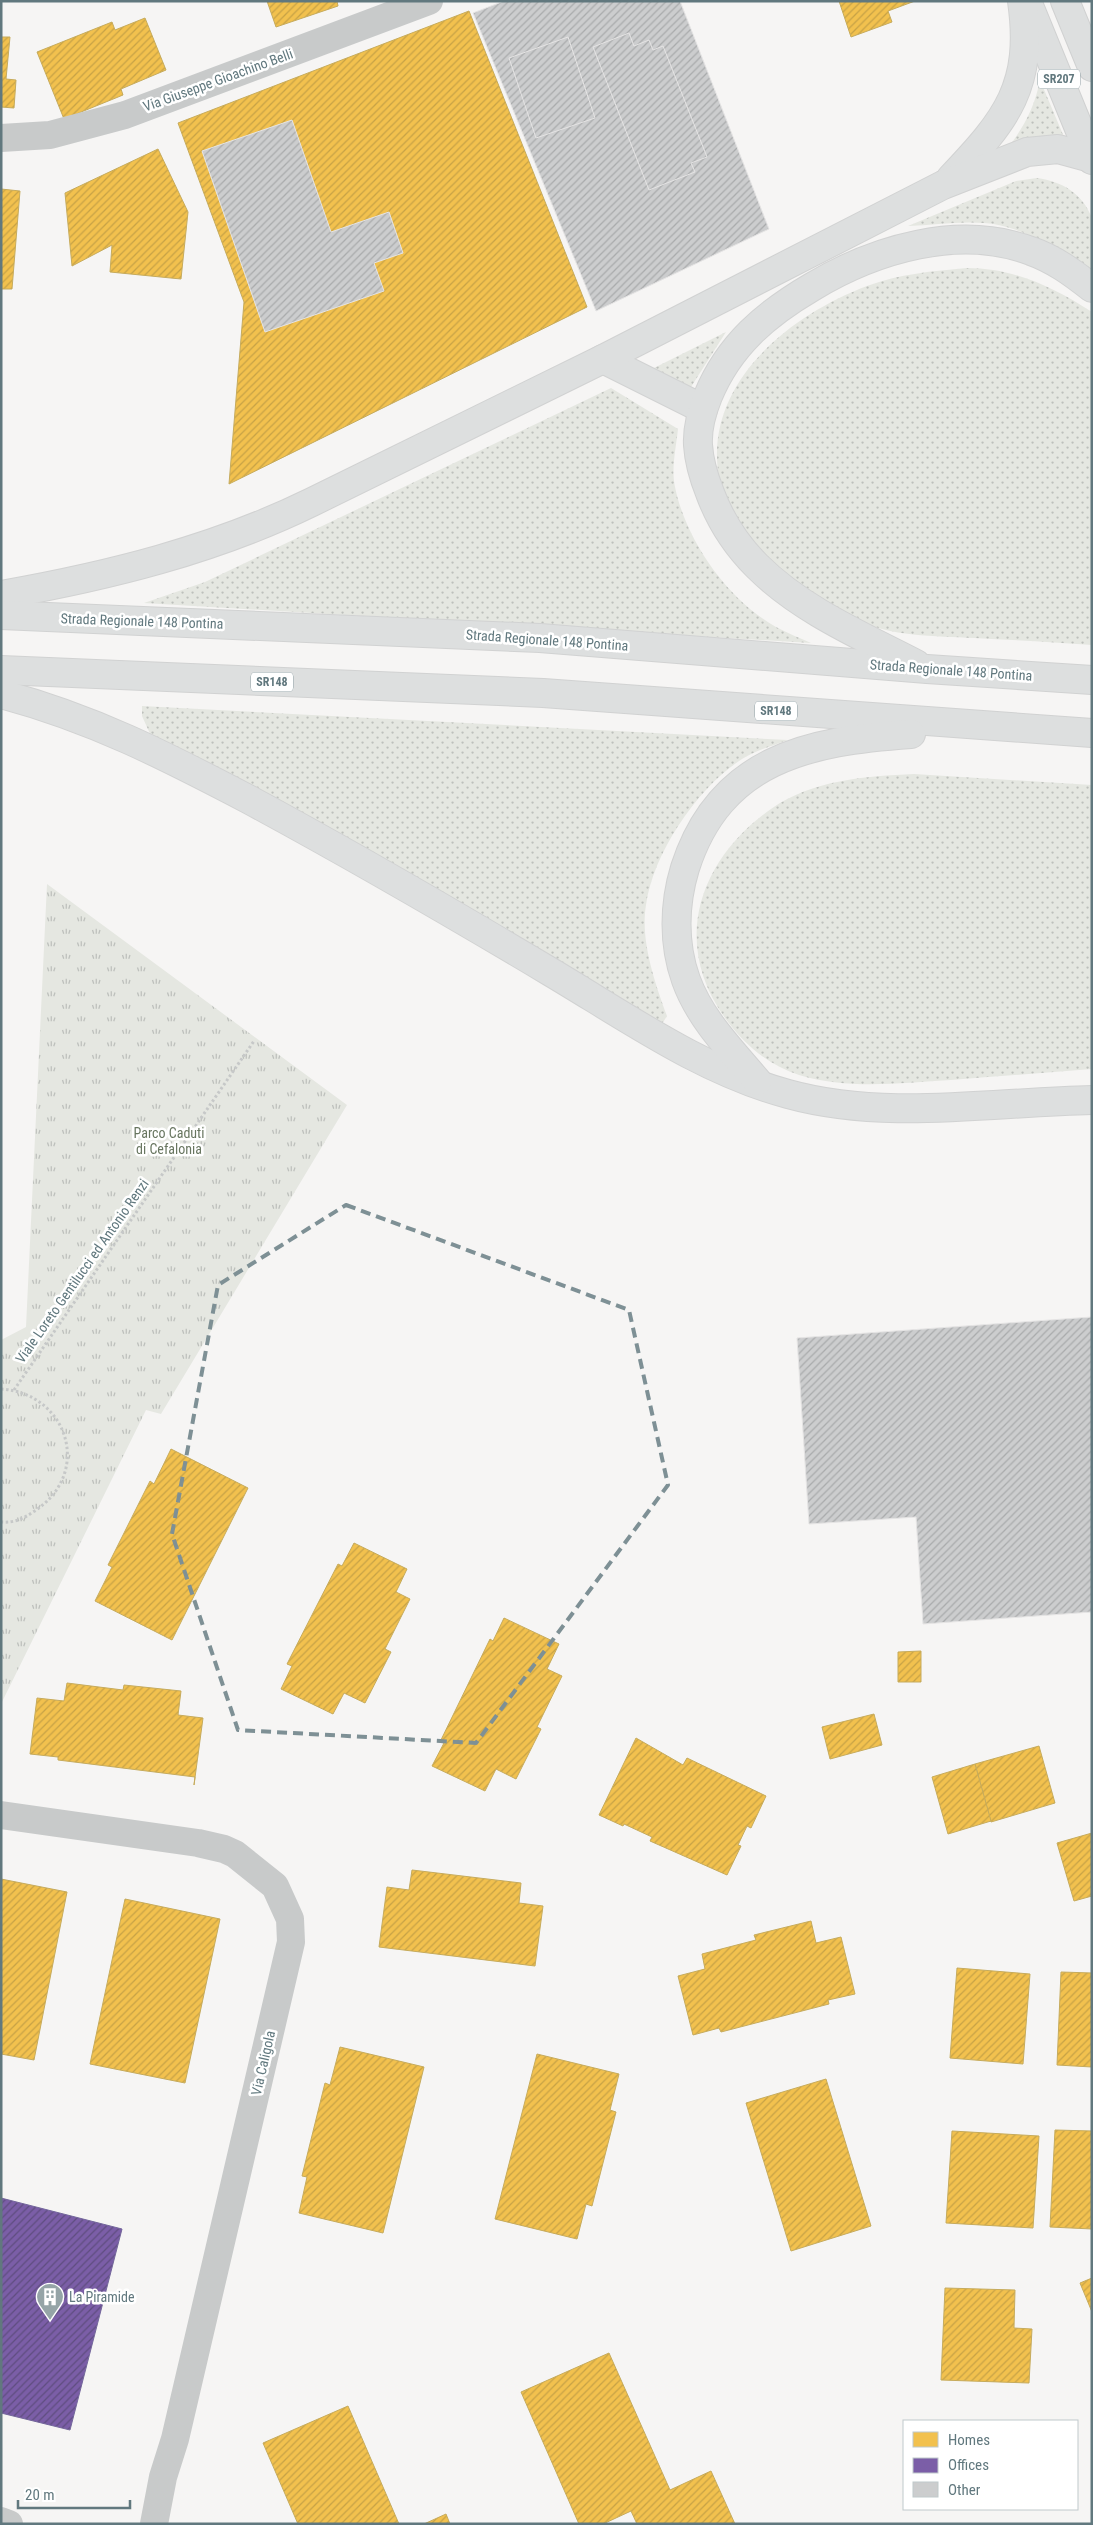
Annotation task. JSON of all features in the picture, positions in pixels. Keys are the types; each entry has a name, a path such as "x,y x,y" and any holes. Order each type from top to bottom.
{"main road":[{"path":"944,185 990,136 1013,100 1019,84 1027,48 1022,1"},
{"name":"SR207","path":"1026,1 1091,159"},
{"name":"SR207","path":"1065,1 1092,67"},
{"path":"1,595 110,573 186,551 266,522 312,502 603,359 944,185 1027,152 1058,149 1091,159"},
{"path":"927,669 806,604 773,580 743,550 715,506 704,477 698,444 703,409 729,357 750,331 764,319 822,280 846,268 902,248 936,242 972,241 1003,244 1030,251 1057,263 1092,288"},
{"path":"603,359 703,409"},
{"name":"Strada Regionale 148 Pontina","path":"1,615 540,638 927,669 1092,680"},
{"name":"SR148","path":"1,670 543,694 1092,733"},
{"path":"1,694 60,710 159,752 351,854 698,1058 762,1086 813,1100 871,1107 929,1107 1092,1100"},
{"path":"762,1086 703,1014 686,981 680,958 677,911 682,878 696,842 713,810 744,778 783,757 812,748 879,736 1009,728"},
{"path":"1050,1101 1092,1093"}],"street":[{"name":"Via Giuseppe Gioachino Belli","path":"1,138 50,135 117,117 417,3"},
{"name":"Via Caligola","path":"1,1815 224,1848 246,1860 275,1886 290,1919 291,1942 175,2440 163,2476 154,2524"},
{"path":"1,2521 9,2524"}],"path":[{"name":"Viale Loreto Gentilucci ed Antonio Renzi","path":"14,1390 254,1041"},
{"path":"1,1389 14,1390 31,1397 48,1411 62,1430 69,1450 68,1468 54,1497 40,1509 11,1523 1,1522"}],"highlighted area":[{"path":"346,1205 629,1310 668,1485 476,1743 238,1730 172,1534 218,1285"}],"green space":[{"path":"1040,80 1064,137 1011,144 1029,114"},
{"path":"1037,178 1055,182 1070,190 1077,195 1088,209 1092,218 1092,272 1041,240 998,225 965,222 908,226 1016,181"},
{"path":"967,268 1001,271 1017,275 1048,287 1092,312 1092,645 929,636 898,632 868,625 821,602 787,581 769,565 732,517 719,477 718,440 727,406 744,374 769,346 799,322 832,302 867,286 904,276"},
{"path":"726,332 691,387 646,372"},
{"path":"611,388 678,429 674,480 681,507 699,548 726,585 758,615 780,629 811,643 144,603 205,582"},
{"path":"142,706 788,740 747,756 709,786 680,823 658,864 650,885 646,905 645,932 650,961 667,1016 662,1024 151,736 142,716"},
{"path":"914,774 1092,785 1092,1069 894,1084 837,1083 818,1080 788,1071 750,1047 728,1022 710,993 700,964 697,935 700,906 710,879 725,854 746,830 771,809 787,799 822,786 858,778"},
{"name":"Parco Caduti di Cefalonia","path":"47,884 347,1105 161,1414 146,1410 1,1704 1,1340 26,1327"}],"building: Homes":[{"path":"267,1 337,1 338,6 276,27"},
{"path":"839,1 915,1 888,11 892,22 851,37"},
{"path":"469,11 587,307 229,484 244,302 178,123"},
{"path":"145,18 166,70 121,89 123,95 64,119 37,52 112,22 115,30"},
{"path":"1,37 10,37 6,79 16,80 14,108 1,107"},
{"path":"158,149 188,212 181,279 110,272 112,245 72,266 65,193"},
{"path":"1,189 20,191 12,289 1,289"},
{"path":"171,1449 248,1488 172,1640 95,1601 112,1567 108,1565 150,1481 154,1484"},
{"path":"354,1543 407,1569 396,1592 410,1599 385,1649 391,1652 365,1703 344,1693 333,1714 281,1689 292,1666 287,1664 338,1564 342,1566"},
{"path":"504,1618 559,1644 547,1669 562,1676 537,1727 541,1729 516,1779 496,1769 485,1791 432,1766 444,1743 440,1742 490,1639 493,1641"},
{"path":"921,1651 921,1682 898,1682 898,1652"},
{"path":"67,1683 123,1690 124,1685 181,1691 178,1715 203,1718 194,1785 195,1777 58,1760 58,1757 30,1754 37,1698 64,1701"},
{"path":"874,1714 882,1745 830,1759 822,1727"},
{"path":"636,1738 683,1765 687,1758 766,1796 751,1828 747,1826 738,1845 741,1846 727,1875 650,1841 652,1837 599,1815"},
{"path":"1039,1746 1055,1803 991,1822 975,1764"},
{"path":"975,1764 991,1821 948,1834 932,1777"},
{"path":"1092,1833 1092,1896 1074,1901 1057,1843"},
{"path":"412,1870 521,1883 519,1903 543,1906 535,1966 379,1947 387,1887 409,1890"},
{"path":"1,1879 67,1892 34,2060 1,2054"},
{"path":"125,1899 220,1919 185,2083 90,2064"},
{"path":"811,1921 816,1943 841,1937 855,1994 828,2000 829,2004 721,2032 719,2028 693,2035 678,1976 705,1969 702,1954 756,1940 754,1935"},
{"path":"957,1968 1030,1974 1023,2064 950,2058"},
{"path":"1061,1972 1092,1973 1092,2067 1057,2065"},
{"path":"340,2047 424,2067 383,2233 299,2213 307,2177 302,2176 325,2083 330,2085"},
{"path":"537,2054 619,2074 610,2110 616,2112 592,2206 586,2204 577,2239 495,2219"},
{"path":"826,2079 871,2226 791,2251 746,2103"},
{"path":"1055,2130 1092,2131 1092,2229 1050,2227"},
{"path":"952,2131 1039,2136 1033,2228 946,2223"},
{"path":"1092,2278 1092,2312 1080,2283"},
{"path":"945,2288 1015,2290 1014,2328 1032,2329 1029,2383 941,2380"},
{"path":"609,2353 670,2490 711,2471 735,2524 637,2524 631,2511 603,2524 579,2524 521,2392"},
{"path":"348,2406 399,2524 298,2524 263,2443"},
{"path":"446,2514 450,2524 424,2524"}],"building: Offices":[{"name":"La Piramide","path":"1,2198 122,2229 70,2430 1,2413"}],"building: Other":[{"path":"504,1 680,1 769,229 596,311 473,13"},
{"path":"629,33 634,46 649,40 653,50 663,46 707,157 691,163 695,172 649,190 593,47"},
{"path":"568,37 595,118 536,138 509,58"},
{"path":"292,120 331,232 389,212 403,253 374,263 384,291 265,332 202,151"},
{"path":"1092,1317 1092,1612 923,1624 916,1517 809,1524 797,1338"}],"place":[{"name":"La Piramide","path":"50,2321"}]}
